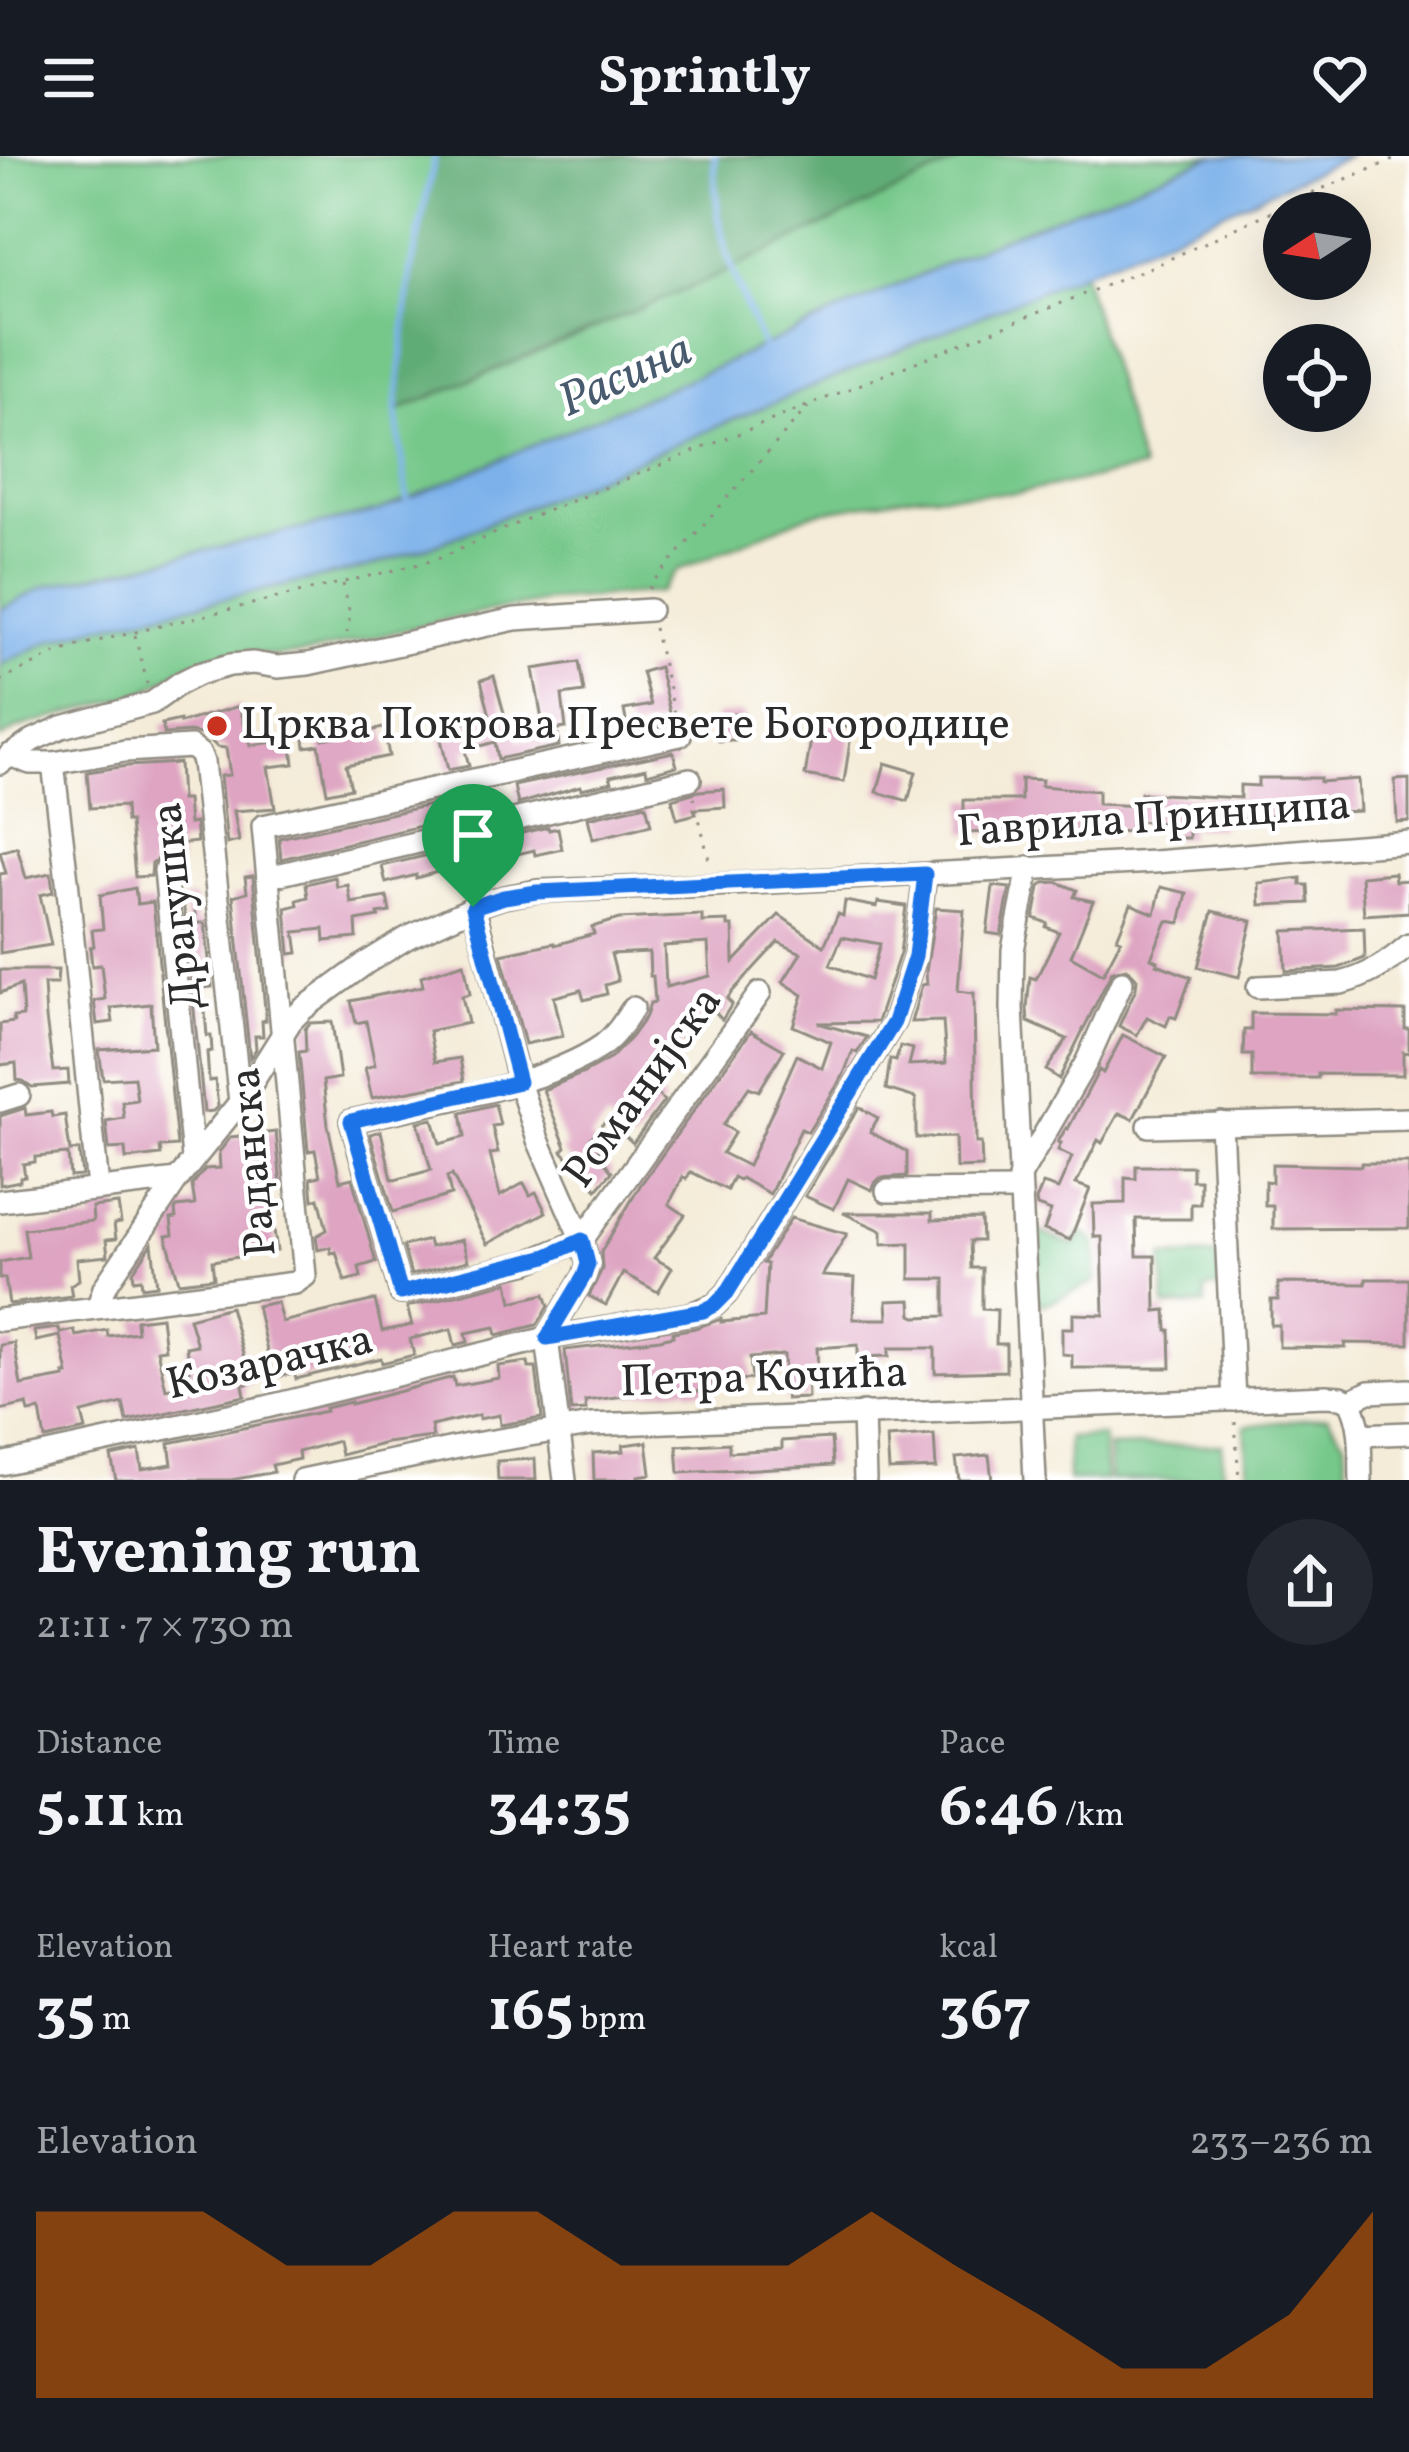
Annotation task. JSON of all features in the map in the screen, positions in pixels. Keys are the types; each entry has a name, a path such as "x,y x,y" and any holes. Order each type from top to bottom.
{"street":[{"path":"5,759 33,740 152,703 180,682 230,665 308,664 515,619 650,610"},
{"name":"Раданска","path":"0,1320 295,1282 304,1276 263,826 680,735"},
{"name":"Драгушка","path":"5,759 53,764 149,749 191,748 200,754 239,1102"},
{"path":"53,764 98,1188"},
{"path":"268,877 690,779"},
{"name":"Гаврила Принципа","path":"98,1306 104,1288 177,1180 239,1102 303,1009 407,938 473,907 537,892 1154,862 1409,842"},
{"path":"1029,867 1012,978 1034,1480"},
{"name":"Драгушка","path":"165,870 193,1158"},
{"name":"Козарачка","path":"0,1464 266,1407 547,1338 715,1305 727,1293 894,1022 915,956 925,874"},
{"path":"473,907 519,1082 538,1140 582,1240 547,1256 401,1293 351,1121 519,1082 578,1059 602,1046 633,1008"},
{"path":"1258,987 1353,980 1386,964 1409,945"},
{"path":"1018,1184 1087,1060 1122,982"},
{"name":"Романијска","path":"547,1338 584,1276 588,1264 582,1240 760,993"},
{"path":"1149,1126 1409,1119"},
{"path":"1221,1123 1234,1400"},
{"path":"0,1201 177,1180"},
{"path":"886,1192 1018,1184"},
{"path":"547,1338 565,1480"},
{"name":"Петра Кочића","path":"302,1480 468,1444 624,1422 1326,1396 1350,1401 1369,1392 1409,1390"},
{"path":"1350,1401 1360,1435 1361,1480"},
{"path":"862,1413 865,1480"},
{"path":"1360,1435 1409,1433"}],"path":[{"path":"0,681 56,653 440,558 1161,263 1403,156"},
{"path":"650,610 650,585 809,406"},
{"path":"339,639 350,625 342,583"},
{"path":"134,632 152,703"},
{"path":"1234,1400 1239,1480"}],"green space":[{"path":"0,156 435,156 411,271 398,411 703,282 970,156 1213,156 998,240 380,511 44,587 0,610"},
{"path":"435,156 970,156 704,282 396,411 411,271"},
{"path":"1082,272 1142,469 1018,493 917,495 810,514 676,571 660,592 549,601 452,618 310,653 232,655 186,666 143,693 18,728 0,739 0,665 50,641 369,567 440,543"},
{"path":"1040,1232 1074,1246 1081,1232 1096,1242 1096,1282 1043,1305 1030,1291 1030,1233"},
{"path":"1218,1255 1219,1288 1205,1289 1205,1305 1165,1307 1163,1257"},
{"path":"1327,1416 1345,1441 1348,1480 1248,1480 1245,1426"},
{"path":"1103,1436 1106,1480 1068,1480 1068,1438"},
{"path":"1222,1444 1223,1480 1110,1480 1109,1447"}],"water":[{"path":"1213,156 1350,156 440,543 369,567 100,626 50,641 0,665 0,610 44,587 380,511 998,240"}],"building":[{"path":"579,662 584,692 562,695 566,728 544,731 533,669"},
{"path":"659,667 672,721 628,731 624,710 651,705 642,672"},
{"path":"494,676 507,724 515,723 518,741 558,735 559,746 498,759 495,742 465,750 469,766 448,770 436,717 449,714 452,726 490,716 481,680"},
{"path":"239,706 251,745 291,740 294,764 268,767 275,808 234,811 239,841 227,844 220,776 230,775 226,748 217,747 205,735 164,734 162,724"},
{"path":"743,713 745,739 718,741 716,715"},
{"path":"814,722 852,728 844,782 805,775"},
{"path":"322,728 323,739 384,728 389,756 346,765 351,788 327,793 319,745 305,747 303,730"},
{"path":"673,752 677,766 610,776 612,782 518,804 514,786"},
{"path":"179,763 181,800 187,800 189,824 195,823 197,842 178,844 180,868 172,857 162,855 152,863 151,876 135,877 125,806 90,808 87,772"},
{"path":"885,763 916,772 908,801 877,792"},
{"path":"1258,778 1358,779 1360,811 1271,815 1271,820 1221,817 1221,828 1189,828 1189,838 1172,838 1172,823 1132,821 1131,832 1117,831 1117,836 992,829 964,833 964,800 1021,800 1021,779 1042,780 1041,786 1098,791 1098,804 1140,806 1141,793 1240,798 1240,785 1258,786"},
{"path":"1409,779 1409,821 1397,822 1395,780"},
{"path":"724,789 725,807 694,809 696,814 677,819 672,799"},
{"path":"476,795 480,812 281,859 279,838"},
{"path":"646,805 651,825 593,839 588,818"},
{"path":"558,828 562,849 509,856 506,841 478,847 481,860 386,883 382,866"},
{"path":"17,847 26,878 51,873 53,892 40,895 51,945 0,953 0,874 6,873 0,852"},
{"path":"1394,873 1395,881 1409,880 1409,912 1364,915 1361,876"},
{"path":"253,876 266,1020 262,1021 263,1036 255,1036 256,1049 250,1058 233,896 247,892 245,877"},
{"path":"335,877 337,887 348,885 351,903 387,897 390,912 356,921 357,938 325,941 324,929 295,932 298,953 290,954 286,908 308,897 306,884"},
{"path":"1301,878 1301,885 1308,885 1309,903 1260,905 1259,883"},
{"path":"1057,882 1077,890 1074,897 1093,901 1071,956 1103,974 1121,940 1117,938 1131,904 1155,914 1161,887 1187,893 1180,923 1167,921 1151,958 1191,977 1176,1018 1170,1016 1166,1026 1147,1017 1137,1035 1119,1026 1137,979 1127,968 1112,971 1059,1079 1046,1070 1067,1039 1028,1022 1027,1008 1030,977 1036,979 1059,932 1034,918 1040,887"},
{"path":"993,886 1010,888 1001,935 987,933"},
{"path":"135,888 137,904 153,902 177,1146 160,1147 161,1155 126,1159 125,1148 109,1149 106,1121 124,1118 122,1102 137,1100 134,1077 103,1079 99,1050 154,1046 151,1004 111,1008 113,1022 97,1024 94,1001 105,999 101,965 92,966 90,947 94,946 92,930 103,929 100,895"},
{"path":"194,898 196,923 205,923 212,987 203,988 212,1051 207,1052 209,1081 215,1080 218,1106 204,1112 183,899"},
{"path":"845,901 906,906 900,953 877,1022 818,1023 867,1037 857,1053 853,1051 808,1132 801,1129 770,1194 733,1177 727,1190 691,1172 683,1177 669,1204 685,1215 654,1258 672,1268 658,1292 623,1273 606,1305 589,1296 602,1269 601,1252 641,1184 751,1031 784,1050 759,1091 749,1087 723,1125 735,1132 722,1153 748,1166 797,1055 822,1068 831,1042 793,1026 803,995 783,982 801,953 778,942 732,992 727,999 732,1004 722,1020 710,1006 682,1037 686,1041 670,1057 676,1064 652,1089 664,1101 633,1143 607,1119 590,1139 612,1172 597,1189 562,1151 566,1147 543,1090 611,1058 631,1037 655,1002 649,952 611,954 618,981 605,985 607,994 584,1000 581,990 554,997 563,1036 525,1044 501,954 594,934 592,927 619,919 702,915 702,922 728,921 733,926 734,962 779,915 824,946 838,914 843,916","holes":["842,937 880,944 870,980 830,965","708,943 710,976 666,987 664,946"]},
{"path":"936,908 964,910 958,991 974,993 976,1143 981,1143 982,1167 956,1168 955,1137 916,1138 916,1098 886,1089 890,1059 896,1061 900,1046 913,1049 909,1065 946,1063 943,1021 911,1022 922,985 927,984"},
{"path":"1213,911 1252,921 1239,977 1198,967"},
{"path":"1364,928 1365,958 1339,968 1286,971 1284,931"},
{"path":"464,963 470,994 462,996 468,1023 429,1031 435,1062 460,1058 464,1081 372,1098 365,1068 375,1065 366,1021 356,1023 351,1001 423,986 421,976"},
{"path":"0,970 58,970 57,984 44,984 46,1018 53,1071 68,1070 69,1084 32,1087 17,1080 16,1063 0,1065 0,1024 23,1016 21,985 0,993"},
{"path":"1336,1010 1405,1011 1409,1053 1403,1052 1403,1075 1252,1078 1252,1055 1243,1055 1244,1030 1251,1030 1251,1013 1336,1014"},
{"path":"332,1022 340,1078 323,1081 328,1125 340,1181 352,1178 376,1262 359,1267 361,1277 345,1281 336,1252 331,1253 330,1247 318,1250 316,1236 327,1230 319,1198 313,1200 311,1178 320,1176 315,1150 308,1151 299,1052 306,1051 305,1029 310,1023"},
{"path":"1123,1035 1166,1057 1133,1119 1119,1113 1102,1143 1098,1140 1076,1184 1090,1189 1070,1240 1044,1230 1051,1211 1037,1206 1036,1200 1043,1184 1058,1189 1072,1157 1058,1150 1058,1142"},
{"path":"495,1104 500,1125 492,1126 498,1153 490,1154 500,1196 524,1183 530,1195 536,1192 546,1212 487,1244 452,1175 447,1177 451,1195 393,1212 370,1134 381,1131 395,1180 431,1170 418,1122 433,1119 440,1144 465,1137 461,1113"},
{"path":"859,1107 878,1118 870,1132 907,1152 907,1176 880,1178 872,1190 848,1179 834,1209 805,1196"},
{"path":"25,1108 26,1115 65,1115 70,1151 79,1150 82,1176 70,1177 68,1154 35,1157 35,1162 23,1164 25,1176 20,1181 0,1185 0,1116"},
{"path":"276,1132 281,1186 268,1187 277,1251 212,1261 214,1278 179,1282 166,1236 173,1235 175,1210 195,1205 192,1185 205,1169 220,1168 219,1152 231,1137"},
{"path":"1409,1163 1409,1228 1273,1229 1273,1206 1265,1206 1265,1181 1272,1182 1272,1164"},
{"path":"1136,1166 1192,1166 1192,1180 1200,1180 1200,1204 1191,1204 1191,1219 1136,1219 1137,1256 1155,1256 1156,1311 1166,1310 1171,1368 1072,1368 1072,1355 1062,1354 1062,1328 1073,1328 1073,1314 1104,1315 1102,1237 1094,1237 1093,1204 1125,1203 1125,1178 1136,1179"},
{"path":"118,1204 121,1223 114,1224 116,1239 106,1240 108,1256 77,1259 79,1280 70,1285 72,1296 9,1304 0,1262 28,1257 24,1229 93,1221 92,1207"},
{"path":"843,1213 932,1213 932,1220 981,1219 982,1241 970,1241 971,1268 982,1268 982,1309 997,1310 996,1344 1006,1344 1006,1371 935,1373 935,1348 889,1348 889,1356 858,1357 858,1345 817,1348 818,1375 807,1375 808,1398 786,1399 784,1355 750,1358 752,1379 713,1382 714,1390 688,1392 688,1388 585,1401 586,1410 571,1411 565,1350 660,1339 721,1319 764,1318 767,1264 763,1263 791,1218 847,1234 822,1276 855,1278 853,1319 888,1319 887,1301 911,1300 916,1317 945,1316 945,1279 910,1279 910,1243 882,1244 882,1231"},
{"path":"428,1240 430,1247 462,1240 468,1261 411,1275 403,1246"},
{"path":"152,1244 157,1285 142,1287 133,1272"},
{"path":"1366,1279 1409,1279 1409,1344 1279,1347 1279,1325 1271,1325 1271,1300 1278,1300 1278,1283 1366,1284"},
{"path":"508,1282 512,1302 545,1294 549,1306 537,1325 497,1335 495,1327 466,1333 468,1342 455,1345 451,1329 410,1339 414,1355 382,1363 381,1358 296,1379 294,1373 273,1378 257,1306 277,1302 282,1322 375,1300 382,1331 412,1325 407,1307"},
{"path":"230,1307 251,1383 243,1385 245,1396 127,1421 123,1403 82,1413 86,1430 45,1439 40,1410 29,1412 27,1404 0,1410 0,1345 14,1343 21,1385 68,1374 60,1336 36,1341 34,1331 59,1328 60,1333 74,1330 76,1336 107,1330 108,1336 137,1332 136,1320 161,1317 165,1349 157,1350 166,1389 191,1384 186,1347 197,1345 189,1318"},
{"path":"528,1362 529,1368 536,1368 542,1418 500,1425 499,1415 479,1419 479,1415 431,1426 433,1437 341,1455 338,1441 298,1452 299,1459 272,1465 274,1472 231,1480 116,1480 111,1456 139,1450 142,1469 172,1464 169,1443 326,1411 453,1377 455,1386 499,1378 498,1366"},
{"path":"934,1435 936,1468 889,1470 887,1438"},
{"path":"831,1438 833,1465 679,1473 677,1446 729,1443 729,1452 782,1449 782,1441"},
{"path":"647,1442 651,1474 638,1476 638,1480 594,1480 593,1453 624,1451 623,1445"},
{"path":"989,1455 992,1480 959,1480 956,1458"},
{"path":"535,1459 536,1480 498,1480 497,1461"}],"waterway":[{"path":"408,503 396,411 411,271 435,156"},
{"path":"715,156 717,209 728,258 766,353"}],"place":[{"name":"Црква Покрова Пресвете Богородице","path":"217,726"}],"route":[{"path":"925,874 915,956 894,1022 727,1293 715,1305 690,1314 547,1338 584,1276 588,1264 582,1240 547,1256 401,1293 351,1121 519,1082 473,907 537,892 925,874"}],"water label":[{"name":"Расина","path":"626,377"}]}
